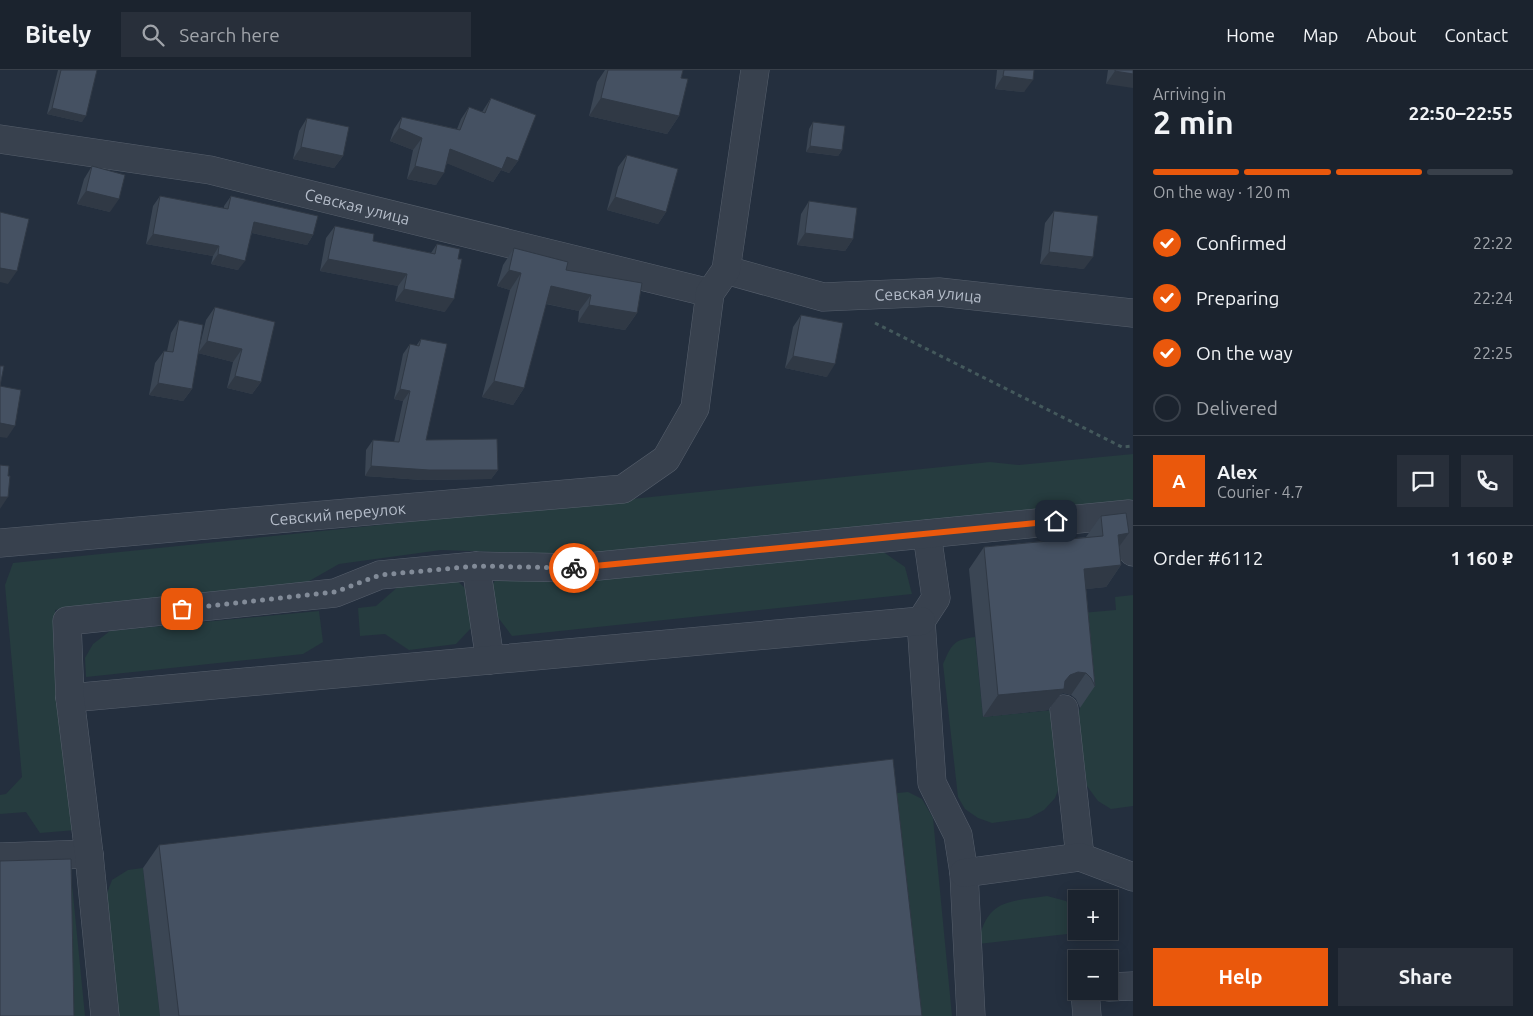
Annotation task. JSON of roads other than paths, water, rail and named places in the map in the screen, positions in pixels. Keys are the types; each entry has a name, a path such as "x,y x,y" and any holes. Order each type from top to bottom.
{"street":[{"path":"710,293 726,270 754,70"},
{"name":"Севская улица","path":"0,139 210,170 710,293"},
{"name":"Севская улица","path":"726,270 823,297 938,292 1133,314"},
{"name":"Севский переулок","path":"0,544 623,489 666,458 695,408 710,293"},
{"path":"105,1016 89,854 70,698 68,621 335,592 380,575 476,566 578,568 1129,514 1133,552"},
{"path":"928,534 936,598 921,621 932,783 958,835 964,873 971,1016"},
{"path":"476,566 490,660"},
{"path":"70,698 921,621"},
{"path":"1064,709 1080,857"},
{"path":"0,857 89,854"},
{"path":"964,873 1080,857 1133,877"},
{"path":"1118,987 1133,986"},
{"path":"1086,1000 1087,1016"}]}
